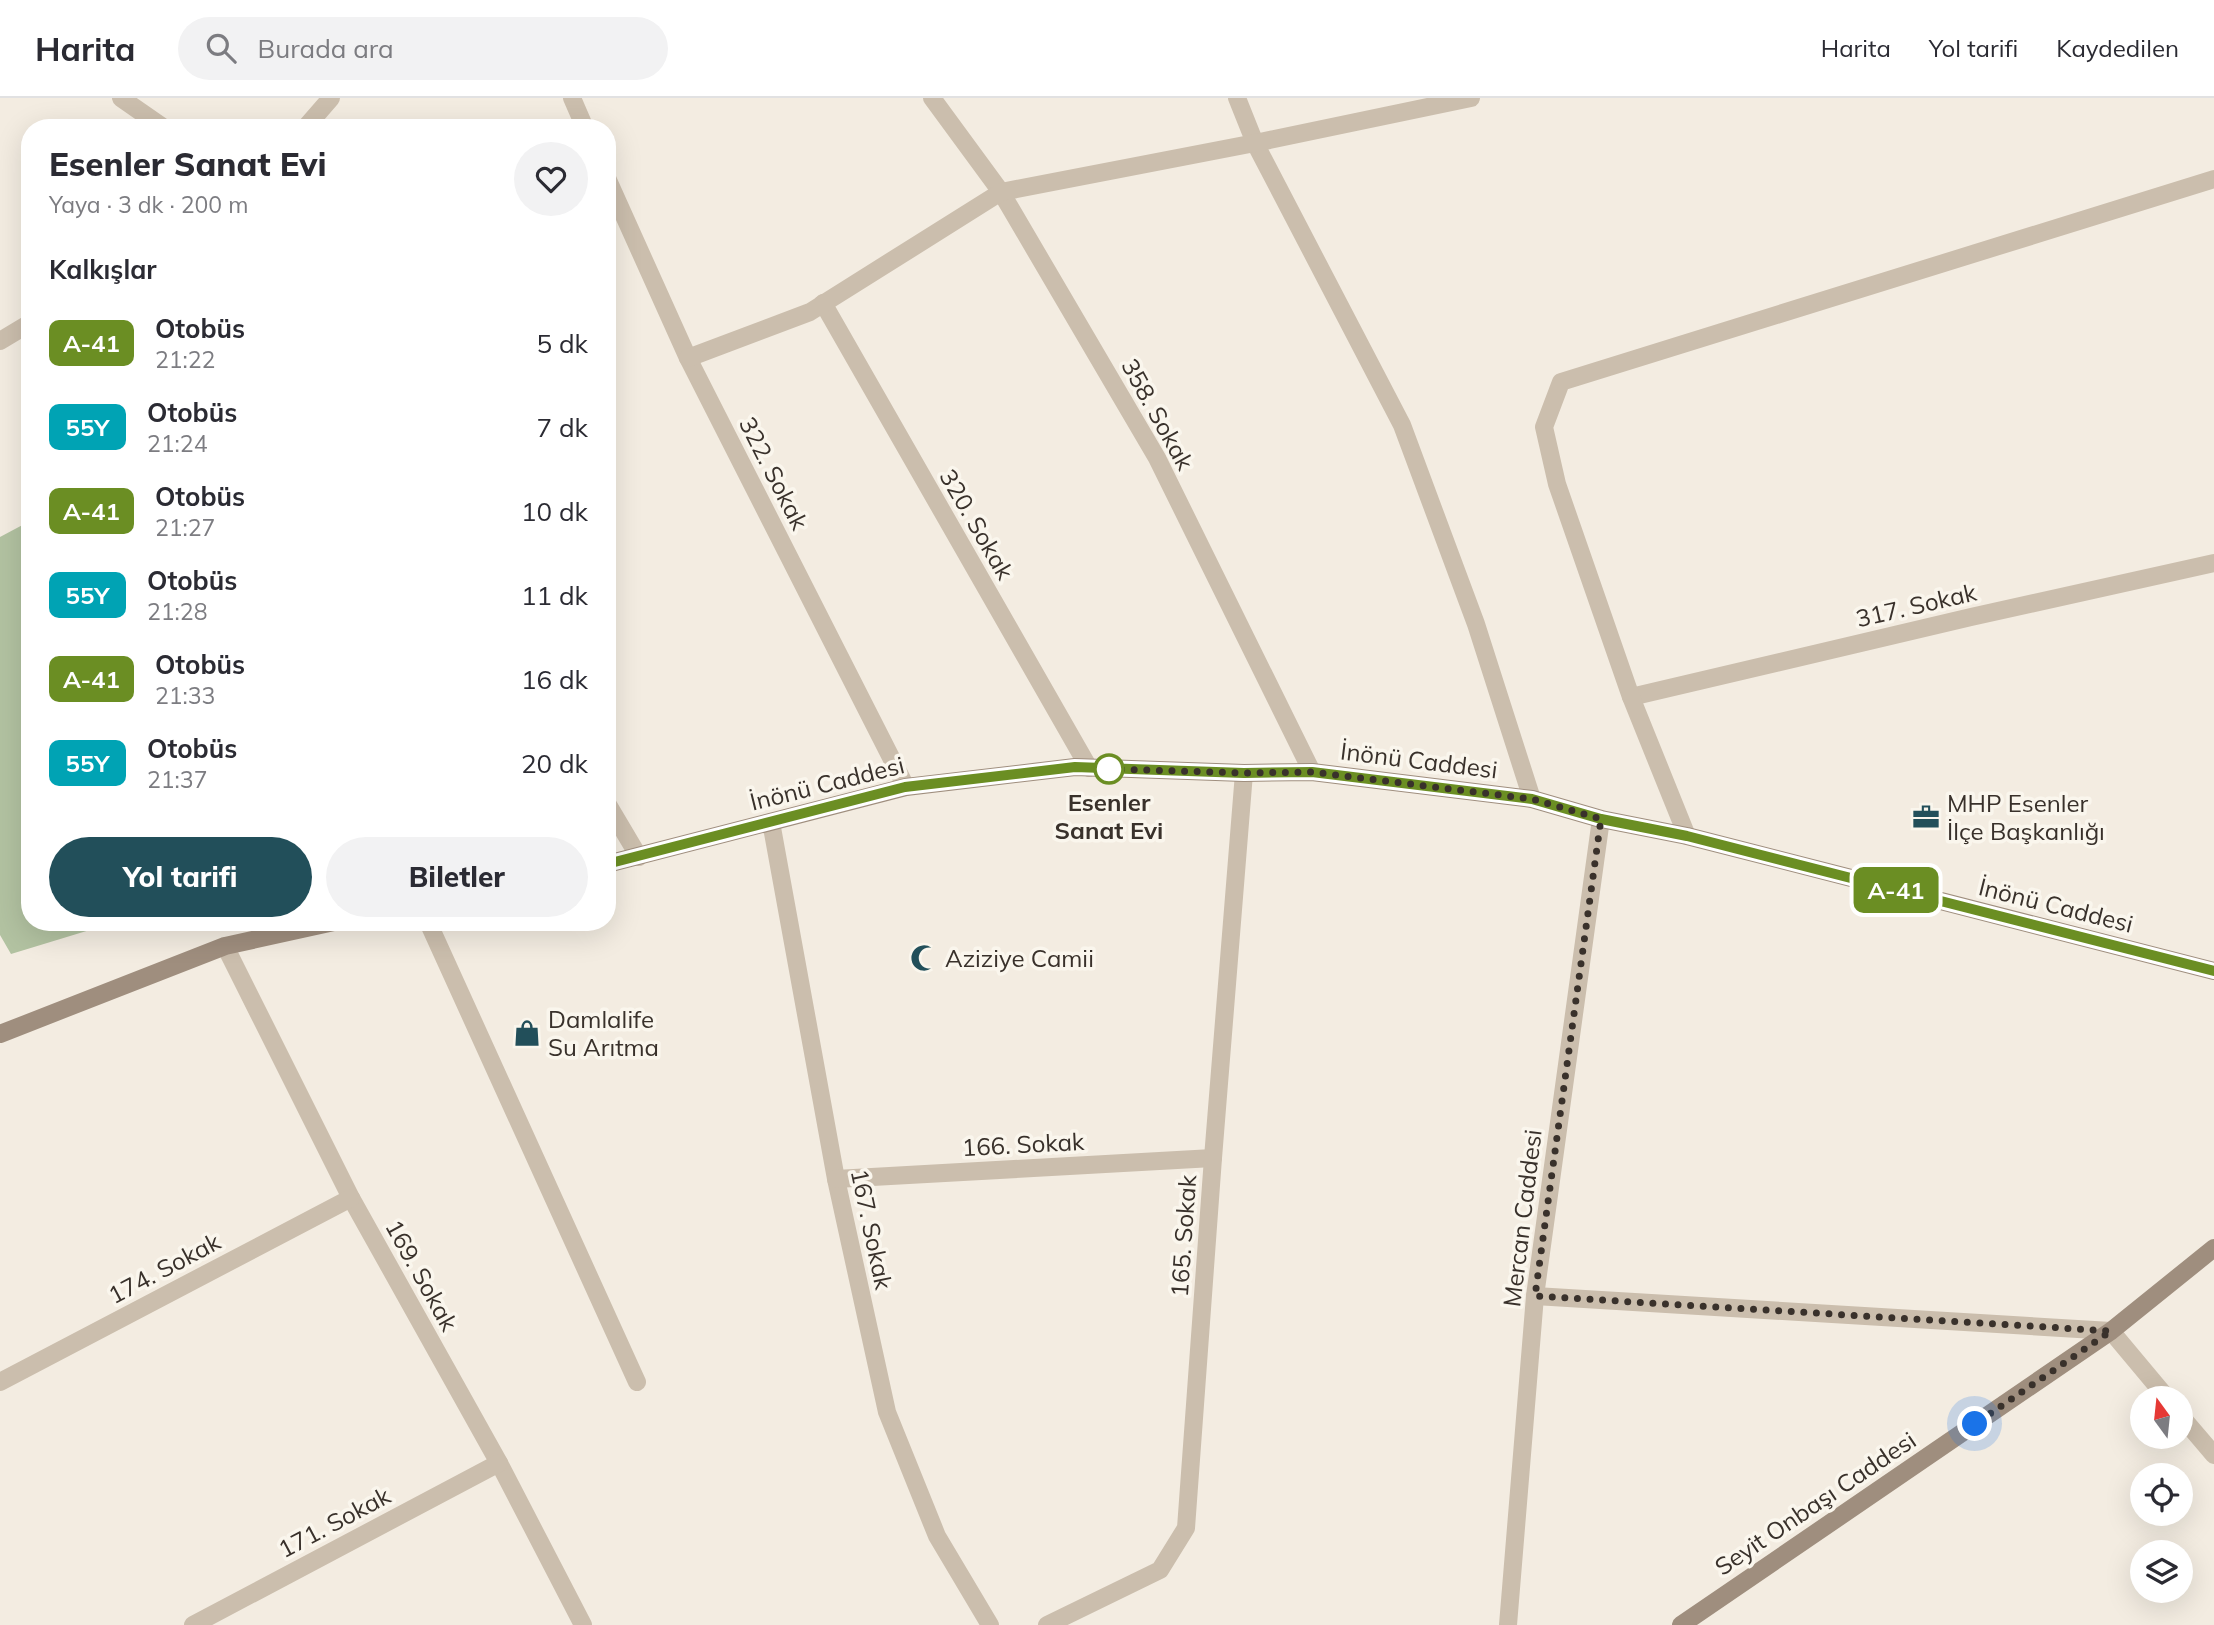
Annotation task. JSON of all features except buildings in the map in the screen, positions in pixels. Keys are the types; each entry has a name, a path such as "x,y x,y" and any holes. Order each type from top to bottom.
{"main road":[{"name":"İnönü Caddesi","path":"616,862 905,787 1075,767 1244,773 1312,772 1532,799 1601,819 1687,836 2214,971"},
{"path":"0,1034 225,946 293,931"},
{"name":"Seyit Onbaşı Caddesi","path":"1681,1625 2111,1331 2214,1248"}],"street":[{"path":"121,98 151,119"},
{"path":"313,119 331,98"},
{"path":"572,98 581,119"},
{"name":"358. Sokak","path":"932,98 1001,192 1157,458 1312,772"},
{"path":"1237,98 1255,143 1402,425 1476,624 1532,799"},
{"path":"688,358 810,312 1001,192 1471,98"},
{"path":"1687,836 1631,697 1557,484 1544,427 1561,382 2214,179"},
{"name":"322. Sokak","path":"616,198 688,358 905,787"},
{"name":"320. Sokak","path":"823,303 1089,768"},
{"path":"0,341 21,328"},
{"name":"317. Sokak","path":"1631,697 1971,617 2214,564"},
{"name":"165. Sokak","path":"1048,1625 1160,1570 1186,1528 1244,773"},
{"path":"616,818 639,857"},
{"name":"Mercan Caddesi","path":"1508,1625 1535,1296 1601,819"},
{"name":"167. Sokak","path":"771,822 836,1179 887,1412 937,1536 990,1625"},
{"path":"432,931 637,1382"},
{"name":"169. Sokak","path":"225,946 351,1198 499,1463 583,1625"},
{"name":"166. Sokak","path":"836,1179 1213,1158"},
{"name":"174. Sokak","path":"0,1382 351,1198"},
{"path":"1535,1296 2111,1331 2157,1386"},
{"path":"2193,1430 2214,1455"},
{"name":"171. Sokak","path":"193,1625 499,1463"}],"green space":[{"path":"21,526 21,931 86,931 11,954 0,935 0,537"}],"bus line":[{"name":"A-41","path":"616,862 905,787 1075,767 1244,773 1312,772 1532,799 1601,819 1687,836 2214,971"}],"place":[{"name":"Esenler Sanat Evi","path":"1109,769"},
{"name":"MHP Esenler İlçe Başkanlığı","path":"1926,817"},
{"name":"Aziziye Camii","path":"924,958"},
{"name":"Damlalife Su Arıtma","path":"527,1033"}],"route":[{"path":"1109,769 1312,772 1532,799 1601,819 1535,1296 2111,1331 1975,1424"}]}
